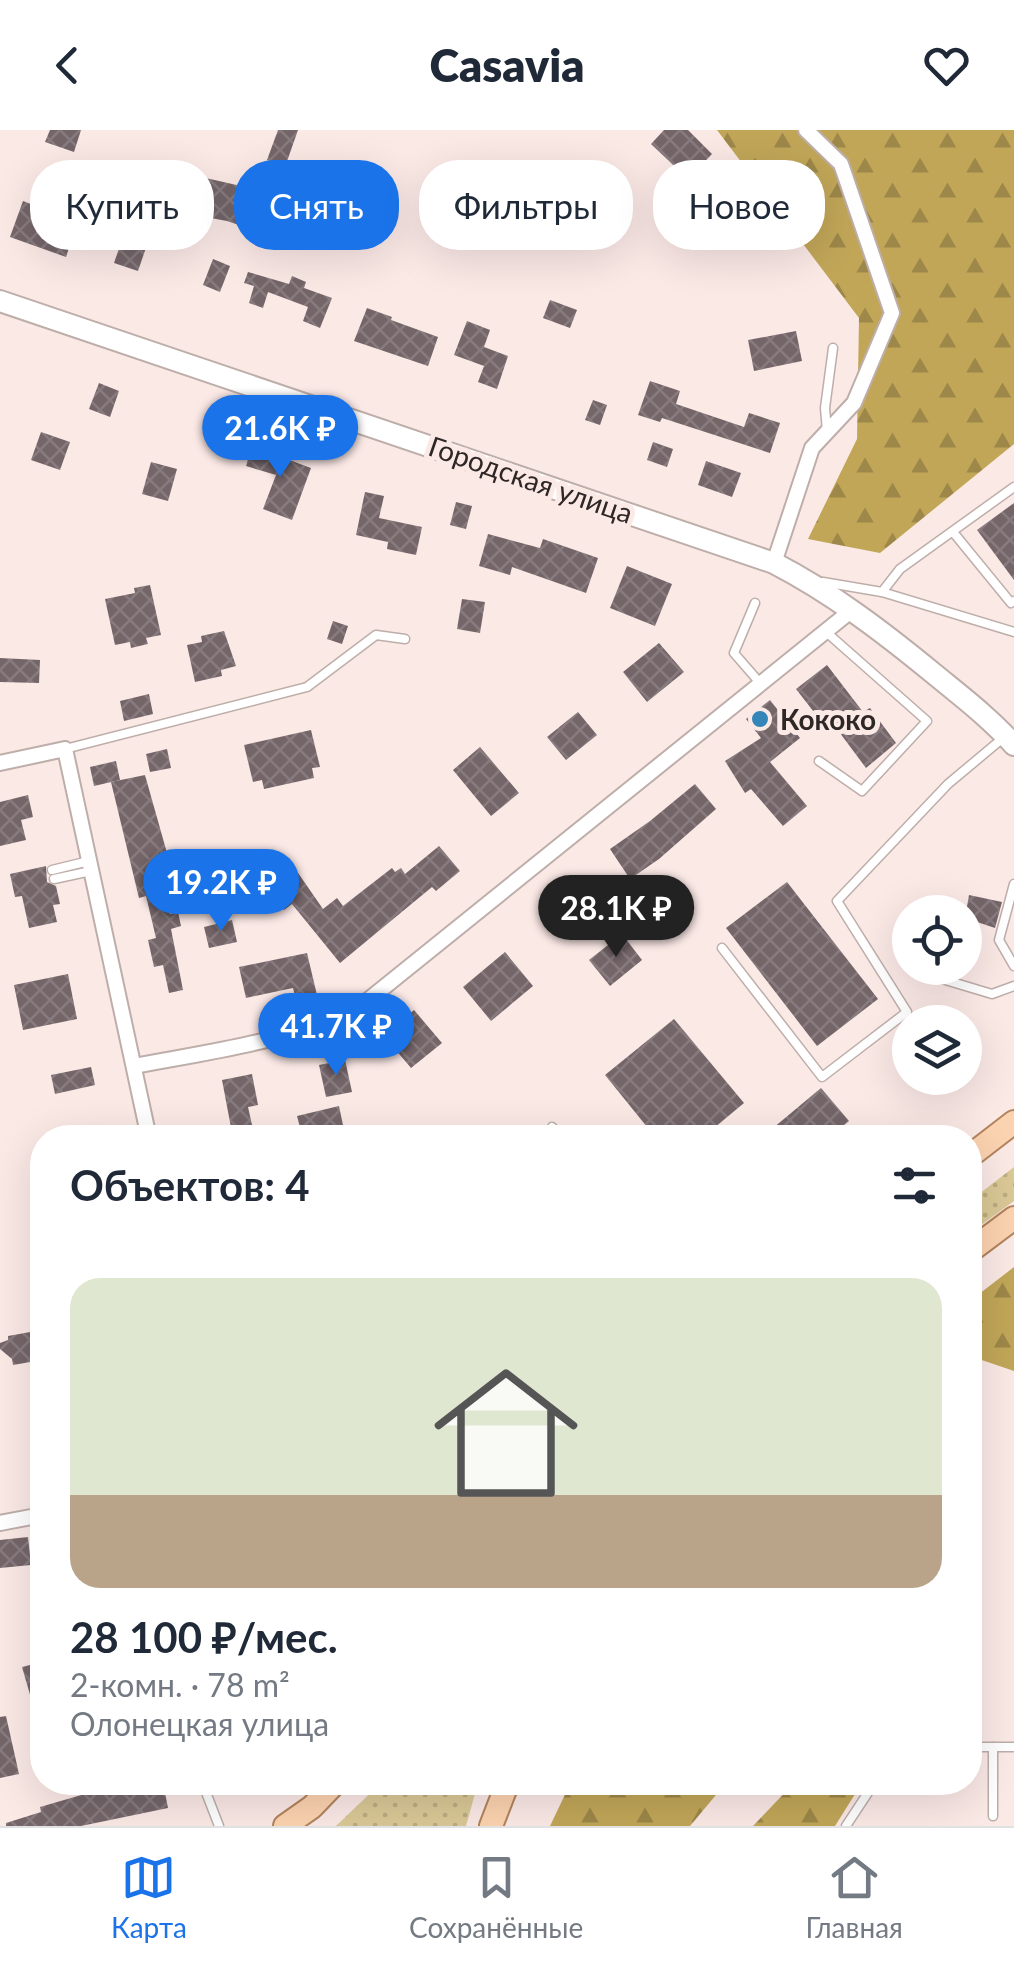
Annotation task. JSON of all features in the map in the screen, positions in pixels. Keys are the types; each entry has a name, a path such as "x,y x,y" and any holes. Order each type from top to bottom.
{"main road":[{"path":"982,1147 1014,1122"},
{"path":"982,1242 1014,1218"},
{"path":"285,1826 324,1795"},
{"path":"490,1826 503,1795"}],"street":[{"path":"774,564 812,448 854,402 892,312 841,164 806,130"},
{"name":"Городская улица","path":"0,301 774,564 804,578 852,610 1010,740"},
{"path":"134,1066 282,1038 323,1026 362,1005 852,610"},
{"path":"0,763 65,749 146,1125"},
{"path":"0,1523 30,1517"}],"lane":[{"path":"827,431 825,408 833,348"},
{"path":"882,592 900,569 1014,488"},
{"path":"952,532 1011,603 1014,601"},
{"path":"804,578 882,592 1014,632"},
{"path":"755,603 734,654 760,683"},
{"path":"819,761 862,791 927,721 825,631"},
{"path":"65,749 307,686 376,636 404,640"},
{"path":"722,948 822,1077 907,1012 836,901 948,784 1010,740"},
{"path":"53,875 90,866"},
{"path":"1014,884 999,940 1014,966"},
{"path":"962,985 992,994 1014,986"},
{"path":"982,1747 1014,1747"},
{"path":"994,1747 994,1816"},
{"path":"207,1795 218,1826"},
{"path":"846,1826 867,1795"}],"shaded area":[{"path":"1014,1167 1014,1201 982,1224 982,1192"},
{"path":"368,1795 475,1795 466,1826 336,1826"}],"green space":[{"path":"717,130 1014,130 1014,444 880,553 808,539 857,439 859,318 808,250 825,250 825,160 740,160"},
{"path":"1014,1267 1014,1371 982,1360 982,1292"},
{"path":"565,1795 716,1795 690,1826 550,1826"},
{"path":"782,1795 854,1795 835,1826 753,1826"}],"building":[{"path":"50,130 81,130 74,152 45,142"},
{"path":"278,130 298,130 287,160 267,160"},
{"path":"664,130 688,130 712,154 706,160 668,160 651,144"},
{"path":"214,180 234,184 234,223 214,219"},
{"path":"23,201 30,204 30,244 10,237"},
{"path":"46,250 68,250 66,257"},
{"path":"118,250 145,250 138,271 114,263"},
{"path":"213,259 230,266 220,292 203,285"},
{"path":"248,272 289,284 292,276 306,282 304,288 332,298 320,328 303,321 308,307 268,292 263,308 249,303 254,286 244,283"},
{"path":"550,300 577,310 570,328 543,318"},
{"path":"367,308 438,337 428,366 354,341"},
{"path":"467,321 490,330 484,347 508,356 497,389 478,382 484,366 454,355"},
{"path":"796,331 802,361 754,371 748,340"},
{"path":"650,381 680,391 676,404 744,427 749,413 780,423 770,453 662,418 660,422 638,415"},
{"path":"99,383 119,391 110,417 89,409"},
{"path":"593,400 607,405 600,425 585,420"},
{"path":"41,432 70,442 60,470 31,460"},
{"path":"253,442 275,448 273,454 311,468 292,520 263,509 276,475 246,466"},
{"path":"653,442 673,449 667,467 647,460"},
{"path":"706,461 741,473 732,497 698,485"},
{"path":"151,462 177,469 168,501 142,494"},
{"path":"365,492 384,496 379,518 422,527 416,555 387,549 388,542 356,535"},
{"path":"456,502 472,506 466,529 450,525"},
{"path":"1014,503 1014,580 977,530"},
{"path":"488,534 540,548 543,539 598,558 586,593 512,567 510,575 479,566"},
{"path":"627,566 672,584 655,626 610,608"},
{"path":"150,585 161,635 146,638 148,644 131,648 130,642 115,645 105,599 135,593 134,588"},
{"path":"462,599 485,602 480,633 457,629"},
{"path":"333,621 348,626 342,644 327,639"},
{"path":"224,631 236,666 221,670 222,676 195,682 187,645 202,642 201,636"},
{"path":"659,643 684,672 647,702 623,672"},
{"path":"0,658 40,660 39,683 0,682"},
{"path":"827,665 863,712 870,708 896,743 866,768 831,721 824,725 796,689"},
{"path":"149,694 153,714 124,721 120,701"},
{"path":"770,700 800,738 770,762 807,806 783,826 751,789 745,793 725,761 761,738 746,719"},
{"path":"578,712 597,735 566,760 547,737"},
{"path":"311,730 320,767 312,768 314,778 264,789 262,780 253,782 244,745"},
{"path":"480,747 519,793 491,816 453,770"},
{"path":"167,749 171,768 150,772 146,754"},
{"path":"116,761 120,780 94,786 90,767"},
{"path":"145,775 167,853 157,855 170,914 178,912 181,926 171,929 183,990 169,993 163,965 154,967 148,940 156,938 146,896 139,898 111,782"},
{"path":"695,784 716,809 630,879 610,849"},
{"path":"28,795 33,817 21,820 26,840 0,846 0,802"},
{"path":"439,846 460,871 436,891 432,887 340,963 292,904 284,910 269,889 296,870 323,909 337,898 343,906 392,868 395,872 401,868 405,874"},
{"path":"46,866 47,882 56,886 60,904 53,905 57,922 29,928 22,896 15,897 10,874"},
{"path":"787,882 878,999 817,1046 726,928"},
{"path":"982,898 1002,902 995,928 982,924"},
{"path":"232,920 237,942 209,948 204,927"},
{"path":"622,934 642,960 610,986 589,960"},
{"path":"505,952 533,986 491,1021 463,987"},
{"path":"307,953 317,995 296,1000 293,988 246,998 239,967"},
{"path":"68,974 77,1019 23,1030 14,985"},
{"path":"414,1010 442,1043 411,1068 384,1036"},
{"path":"674,1019 744,1103 718,1125 645,1125 605,1075"},
{"path":"345,1060 352,1092 326,1097 319,1065"},
{"path":"91,1067 95,1085 55,1094 51,1075"},
{"path":"252,1074 258,1105 248,1107 252,1125 231,1125 222,1080"},
{"path":"821,1088 849,1121 844,1125 777,1125"},
{"path":"339,1106 343,1125 299,1125 297,1116"},
{"path":"30,1332 30,1362 13,1365 12,1359 0,1349 0,1343 8,1340 8,1336"},
{"path":"28,1537 30,1565 0,1568 0,1540"},
{"path":"30,1665 30,1695 22,1667"},
{"path":"6,1716 19,1774 0,1778 0,1717"},
{"path":"81,1795 166,1795 168,1808 81,1826 6,1826 41,1812 40,1807"}],"place":[{"name":"Кококо","path":"760,719"}]}
